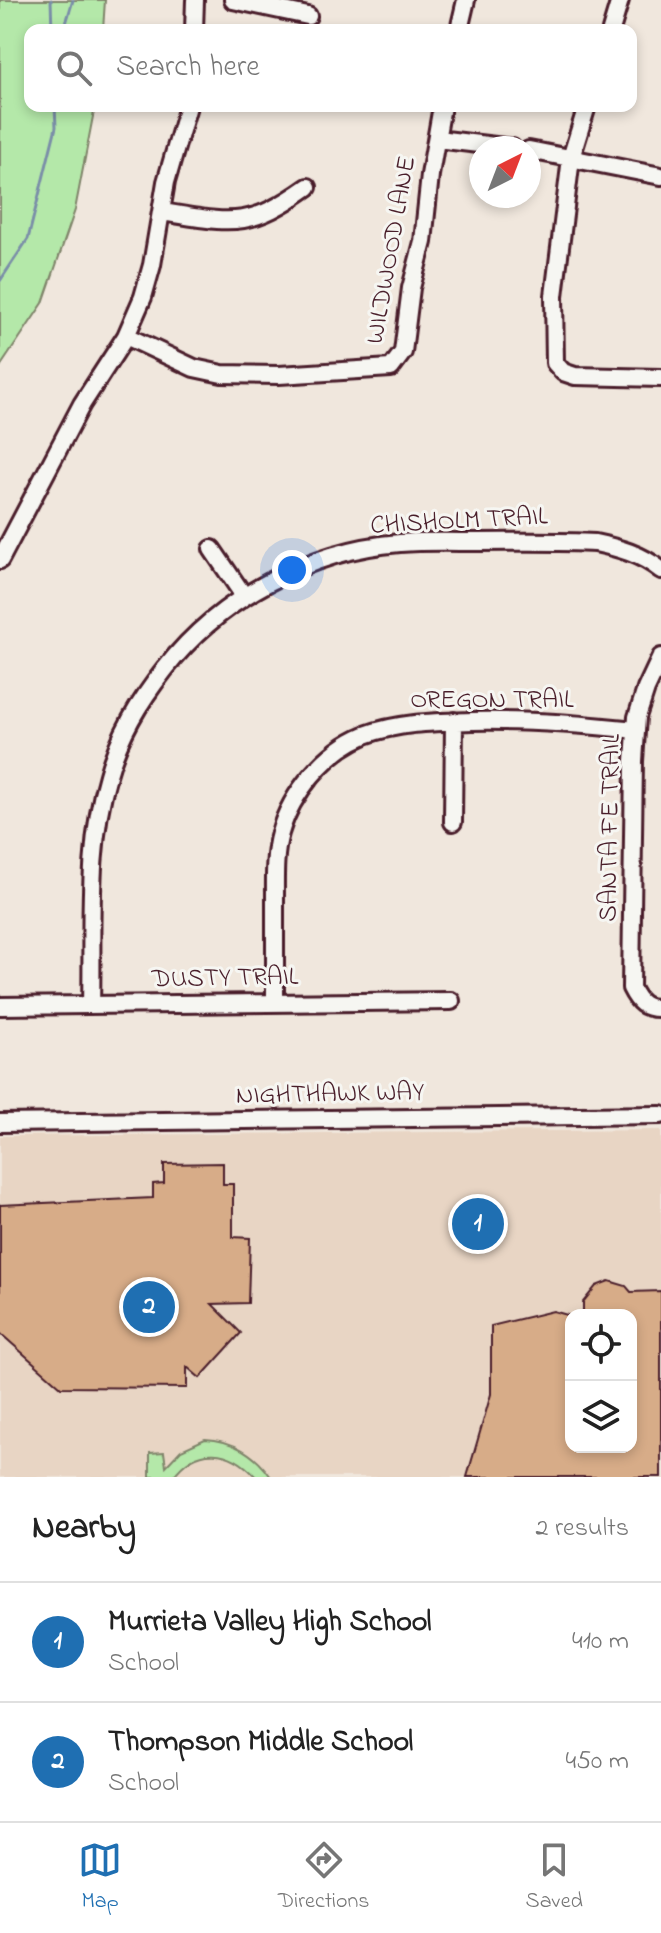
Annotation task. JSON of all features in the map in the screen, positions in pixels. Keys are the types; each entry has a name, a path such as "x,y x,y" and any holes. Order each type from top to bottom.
{"street":[{"path":"194,24 195,0"},
{"path":"233,0 308,16"},
{"path":"460,24 466,0"},
{"path":"613,24 620,0"},
{"path":"0,560 82,404 126,336 143,297 152,265 166,182 187,112"},
{"name":"WILDWOOD LANE","path":"126,336 194,368 222,374 279,375 391,368 403,352 411,288 423,242 441,112"},
{"path":"585,112 571,158 554,296 555,363 563,372 575,376 661,378"},
{"path":"437,139 469,143"},
{"path":"541,152 661,176"},
{"path":"162,212 212,221 243,220 264,215 308,187"},
{"name":"CHISHOLM TRAIL","path":"91,1005 92,857 108,775 124,730 145,694 175,656 205,626 244,596 312,563 399,543 595,543 649,560 661,570"},
{"path":"212,549 244,596"},
{"name":"SANTA FE TRAIL","path":"661,657 637,717 633,775 631,988 638,1002 652,1009 661,1008"},
{"path":"453,822 454,721"},
{"name":"OREGON TRAIL","path":"275,1002 275,867 279,834 293,801 310,776 337,752 362,736 394,726 454,721 568,722 636,730"},
{"name":"DUSTY TRAIL","path":"0,1006 451,1001"},
{"name":"NIGHTHAWK WAY","path":"0,1123 661,1115"}],"shaded area":[{"path":"661,1130 661,1477 0,1477 0,1136"}],"green space":[{"path":"0,0 105,0 103,24 24,24 24,112 94,112 75,210 43,303 0,367"},
{"path":"205,1439 225,1442 243,1450 271,1477 256,1477 235,1460 214,1454 192,1459 173,1477 150,1477 150,1453 164,1452 166,1466 181,1450"}],"building":[{"path":"223,1163 223,1184 233,1184 233,1237 250,1238 248,1303 212,1304 241,1333 200,1378 187,1367 187,1388 61,1387 0,1333 0,1205 153,1198 153,1184 164,1183 164,1164"},
{"path":"609,1281 626,1286 631,1292 661,1291 661,1477 467,1477 491,1394 491,1326 553,1311 565,1314 565,1453 637,1453 637,1309 583,1309 583,1302 596,1286"}],"waterway":[{"path":"51,0 52,24"},
{"path":"66,24 73,0"},
{"path":"0,281 28,239 56,127 55,112"}],"place":[{"name":"Murrieta Valley High School","path":"478,1224"},
{"name":"Thompson Middle School","path":"149,1307"}]}
